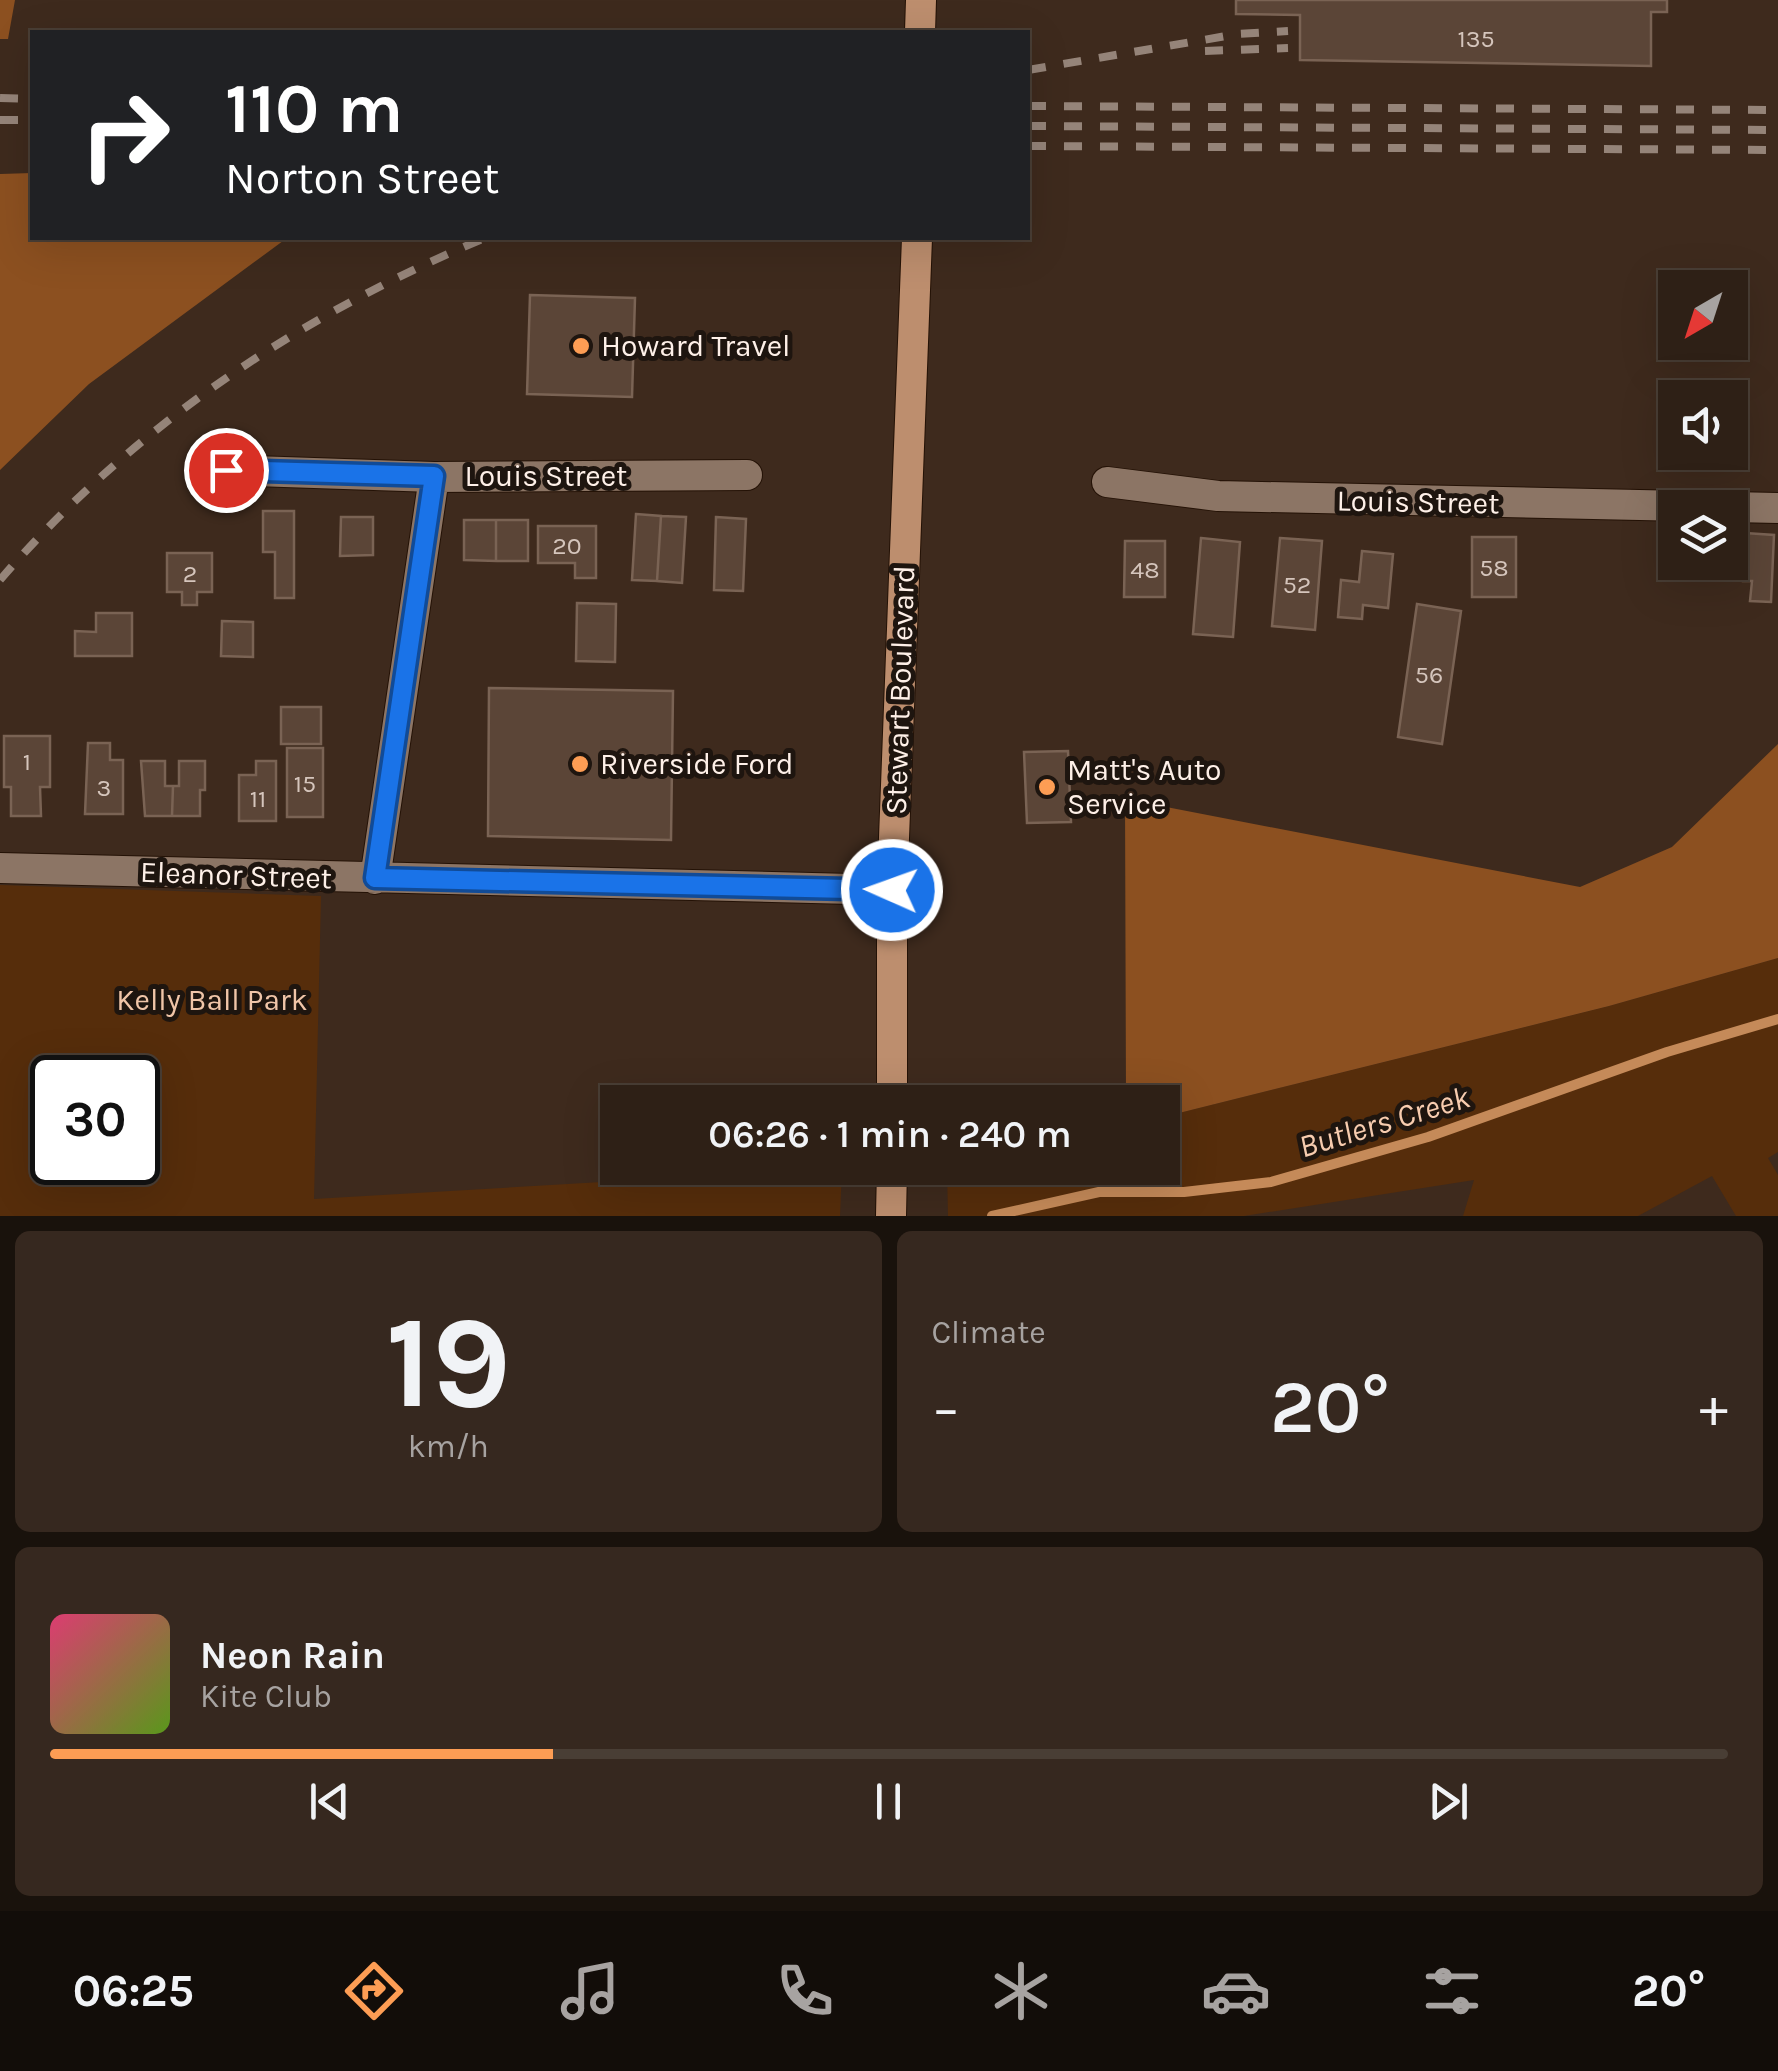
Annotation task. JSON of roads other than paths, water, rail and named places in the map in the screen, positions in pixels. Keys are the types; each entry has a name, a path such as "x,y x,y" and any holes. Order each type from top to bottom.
{"main road":[{"path":"920,30 921,0"},
{"name":"Stewart Boulevard","path":"892,1085 892,890 917,240"}],"street":[{"name":"Louis Street","path":"226,470 434,476 746,475"},
{"path":"375,878 434,476"},
{"name":"Louis Street","path":"1107,482 1218,496 1778,508"},
{"name":"Eleanor Street","path":"0,868 892,890"}],"waterway":[{"name":"Butlers Creek","path":"992,1216 1099,1192 1184,1192 1271,1182 1428,1137 1667,1052 1778,1019"}],"railway":[{"path":"1030,70 1238,34 1288,31"},
{"path":"1205,51 1288,48"},
{"path":"0,98 30,99"},
{"path":"1030,106 1778,110"},
{"path":"0,120 30,120"},
{"path":"1030,126 1778,130"},
{"path":"1030,146 1778,150"},
{"path":"0,580 105,473 223,381 350,302 481,240"}],"place":[{"name":"Howard Travel","path":"581,346"},
{"name":"Riverside Ford","path":"580,764"},
{"name":"Matt's Auto Service","path":"1047,787"}],"park label":[{"name":"Kelly Ball Park","path":"212,1000"}]}
